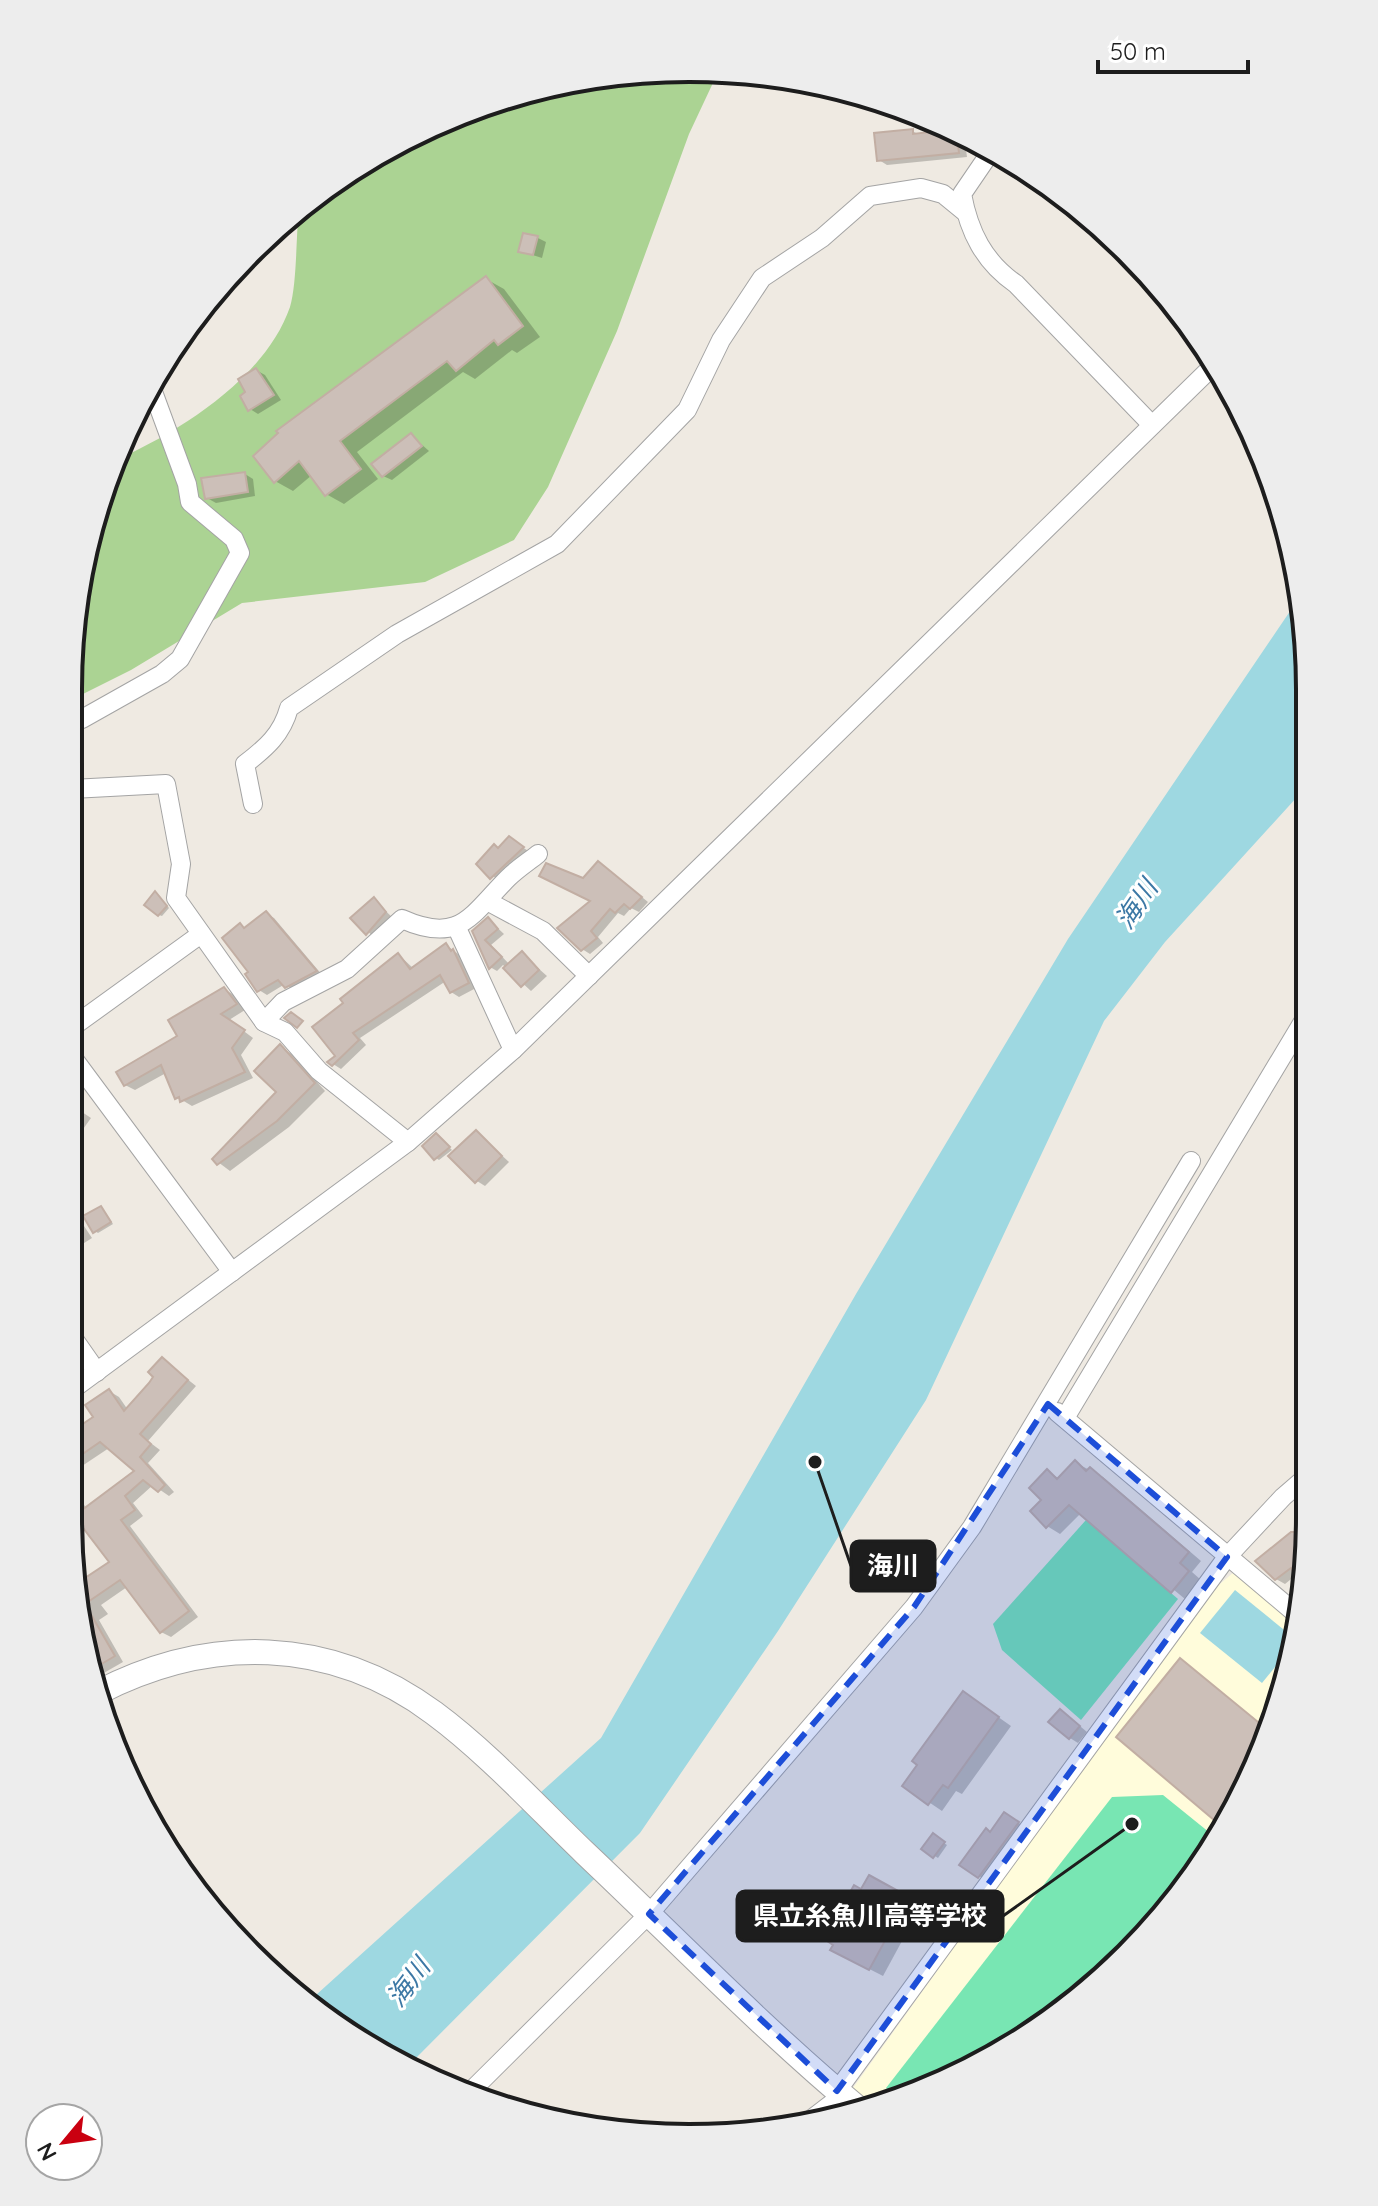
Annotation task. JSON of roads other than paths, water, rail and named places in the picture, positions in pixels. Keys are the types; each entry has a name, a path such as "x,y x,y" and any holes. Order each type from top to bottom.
{"street":[{"path":"985,160 962,194 965,212 993,268 1016,284 1152,425"},
{"path":"253,804 245,764 268,746 284,725 289,708 397,634 557,544 687,410 721,340 762,278 822,238 870,196 921,188 943,194 965,212"},
{"path":"82,1383 408,1142 513,1050 1206,372"},
{"path":"82,718 162,674 180,659 240,553 234,539 190,502 187,484 156,399"},
{"path":"82,788 166,784 181,864 176,898 264,1022 285,1032 319,1071 408,1142"},
{"path":"264,1022 283,1002 347,969 402,919 427,930 456,926 489,902 508,878 538,854"},
{"path":"489,902 543,931 589,976"},
{"path":"456,926 513,1050"},
{"path":"82,1020 201,934"},
{"path":"1065,1418 1296,1033"},
{"path":"82,1070 232,1272"},
{"path":"477,2085 649,1914 914,1607 972,1527 1191,1161"},
{"path":"82,1351 97,1372"},
{"path":"1048,1404 1289,1608"},
{"path":"107,1688 148,1668 202,1654 261,1651 320,1659 401,1690 463,1736 847,2099 1227,1557 1296,1486"}],"water":[{"path":"1291,610 1295,649 1296,798 1165,942 1104,1021 926,1400 778,1631 640,1833 416,2058 352,2022 315,1996 601,1738 856,1294 1068,939"},
{"path":"1235,1590 1285,1631 1277,1664 1262,1683 1200,1633"}],"place":[{"name":"海川","path":"815,1462"},
{"name":"県立糸魚川高等学校","path":"1132,1824"}]}
